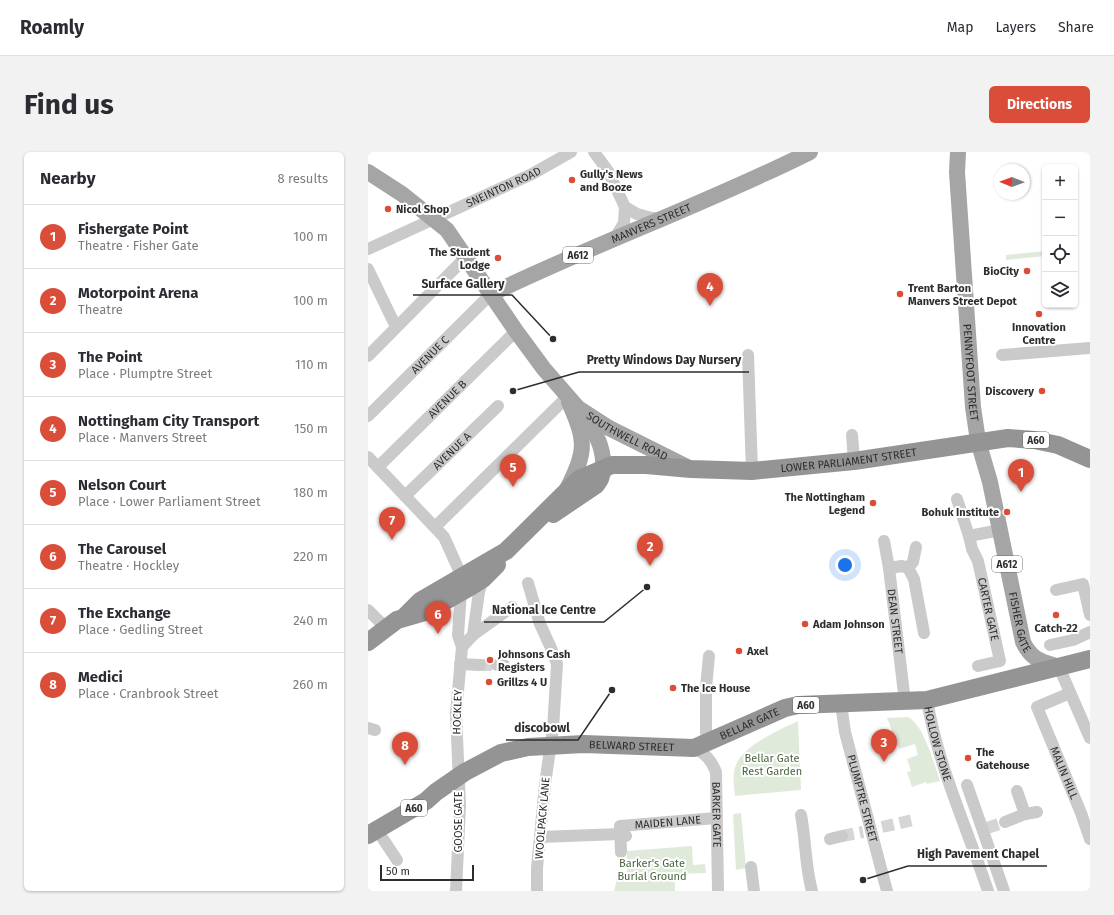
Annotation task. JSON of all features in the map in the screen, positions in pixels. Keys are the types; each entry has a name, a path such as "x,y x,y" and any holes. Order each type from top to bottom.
{"highway":[{"name":"LOWER PARLIAMENT STREET","path":"462,585 506,551 539,520 567,489 579,479 612,465 628,464 691,469 752,471 854,461 978,441 1008,438 1034,440 1058,445 1090,459"},
{"name":"A60","path":"539,520 559,511 589,491 600,480 603,469"},
{"name":"LOWER PARLIAMENT STREET","path":"368,642 386,628 404,617 420,601 462,585 483,579 494,568 506,551"},
{"name":"A60","path":"1059,667 1089,659"},
{"name":"HOLLOW STONE","path":"928,700 1059,667"},
{"name":"BELLAR GATE","path":"701,745 784,708 798,705 928,700"},
{"name":"BELWARD STREET","path":"458,778 465,772 501,753 528,747 584,744 701,745"},
{"name":"A60","path":"373,833 426,801 436,792 458,778"}],"main road":[{"name":"MANVERS STREET","path":"491,294 615,238 666,218 810,152"},
{"name":"PENNYFOOT STREET","path":"955,155 973,408 978,441"},
{"name":"SOUTHWELL ROAD","path":"368,172 402,194 447,230 516,331 567,397 586,414 627,438 691,469"},
{"name":"SOUTHWELL ROAD","path":"567,397 579,425 583,442 580,466 567,489"},
{"path":"586,414 602,449 604,458 603,469"},
{"name":"FISHER GATE","path":"978,441 990,482 1023,642 1029,653 1036,659 1059,667"}],"street":[{"name":"SNEINTON ROAD","path":"368,249 532,174 571,152"},
{"path":"595,152 608,171 625,207 624,223 615,238"},
{"path":"625,207 637,214 652,218 666,218"},
{"path":"368,356 466,258"},
{"path":"368,269 396,327"},
{"name":"AVENUE C","path":"368,416 491,294"},
{"name":"AVENUE B","path":"378,467 516,331"},
{"path":"1002,355 1090,348"},
{"path":"748,355 752,471"},
{"path":"435,527 567,397"},
{"name":"AVENUE A","path":"405,496 498,406"},
{"path":"852,436 854,461"},
{"path":"368,457 444,537 462,585"},
{"name":"CARTER GATE","path":"957,499 963,521 970,536 974,554 978,561 1000,661 978,666"},
{"path":"970,536 1000,530"},
{"name":"DEAN STREET","path":"884,541 889,568 905,702"},
{"path":"908,568 914,562 916,547"},
{"path":"889,568 902,566 908,568 914,580 924,633"},
{"path":"473,635 479,592 483,579"},
{"name":"WOOLPACK LANE","path":"528,583 540,624 552,648 557,664 553,729 540,837 537,891"},
{"path":"1056,590 1083,584 1090,615"},
{"name":"HOCKLEY","path":"458,778 456,722 462,646 458,635 462,585"},
{"path":"462,646 473,635 512,607"},
{"path":"368,610 386,628"},
{"path":"1050,645 1073,640 1090,632"},
{"path":"701,745 706,732 706,688 709,656"},
{"path":"460,664 480,665"},
{"path":"1059,667 1090,738"},
{"name":"MALIN HILL","path":"1070,693 1037,707 1090,839"},
{"name":"HOLLOW STONE","path":"928,700 935,736 964,837 974,866 988,891"},
{"name":"PLUMPTRE STREET","path":"841,704 845,732 887,891"},
{"name":"BARKER GATE","path":"701,745 703,752 709,758 716,772 718,891"},
{"name":"GOOSE GATE","path":"456,891 460,806 458,778"},
{"path":"967,785 985,829 1004,891"},
{"path":"1005,822 1031,813 1017,791"},
{"path":"801,815 806,844 804,854 812,890"},
{"name":"MAIDEN LANE","path":"540,837 716,818"},
{"name":"MAIDEN LANE","path":"621,829 621,852"},
{"path":"373,833 397,860"},
{"path":"830,839 842,836"},
{"path":"752,867 754,891"}],"green space":[{"path":"1042,251 1042,256 1006,260 1006,255"},
{"path":"908,717 914,721 924,736 940,781 927,784 926,782 912,787 907,772 911,771 907,759 918,755 915,744 899,749 887,718"},
{"name":"Bellar Gate Rest Garden","path":"798,721 801,790 735,796 734,772 740,758 746,751 763,739"},
{"path":"741,813 746,868 736,870 733,814"},
{"name":"Barker's Gate Burial Ground","path":"692,846 693,865 705,864 706,873 675,874 675,891 614,891 618,875 627,874 627,851"}],"tunnel":[{"path":"480,665 497,665"},
{"path":"882,827 913,820"},
{"path":"987,828 1005,822"},
{"path":"842,836 863,832"}],"place":[{"name":"Gully's News and Booze","path":"572,180"},
{"name":"Nicol Shop","path":"388,209"},
{"name":"The Student Lodge","path":"498,258"},
{"name":"BioCity","path":"1027,271"},
{"name":"Trent Barton Manvers Street Depot","path":"900,294"},
{"name":"Nottingham City Transport","path":"710,306"},
{"name":"Innovation Centre","path":"1039,314"},
{"name":"Surface Gallery","path":"553,339"},
{"name":"Pretty Windows Day Nursery","path":"513,391"},
{"name":"Discovery","path":"1042,391"},
{"name":"Nelson Court","path":"513,487"},
{"name":"Fishergate Point","path":"1021,492"},
{"name":"The Nottingham Legend","path":"873,503"},
{"name":"Bohuk Institute","path":"1007,512"},
{"name":"The Exchange","path":"392,540"},
{"name":"Motorpoint Arena","path":"650,566"},
{"name":"National Ice Centre","path":"647,587"},
{"name":"Catch-22","path":"1056,615"},
{"name":"Adam Johnson","path":"805,624"},
{"name":"The Carousel","path":"438,634"},
{"name":"Axel","path":"739,651"},
{"name":"Johnsons Cash Registers","path":"490,660"},
{"name":"Grillzs 4 U","path":"489,682"},
{"name":"The Ice House","path":"673,688"},
{"name":"discobowl","path":"612,690"},
{"name":"The Gatehouse","path":"968,758"},
{"name":"The Point","path":"884,762"},
{"name":"Medici","path":"405,765"},
{"name":"High Pavement Chapel","path":"863,880"}]}
